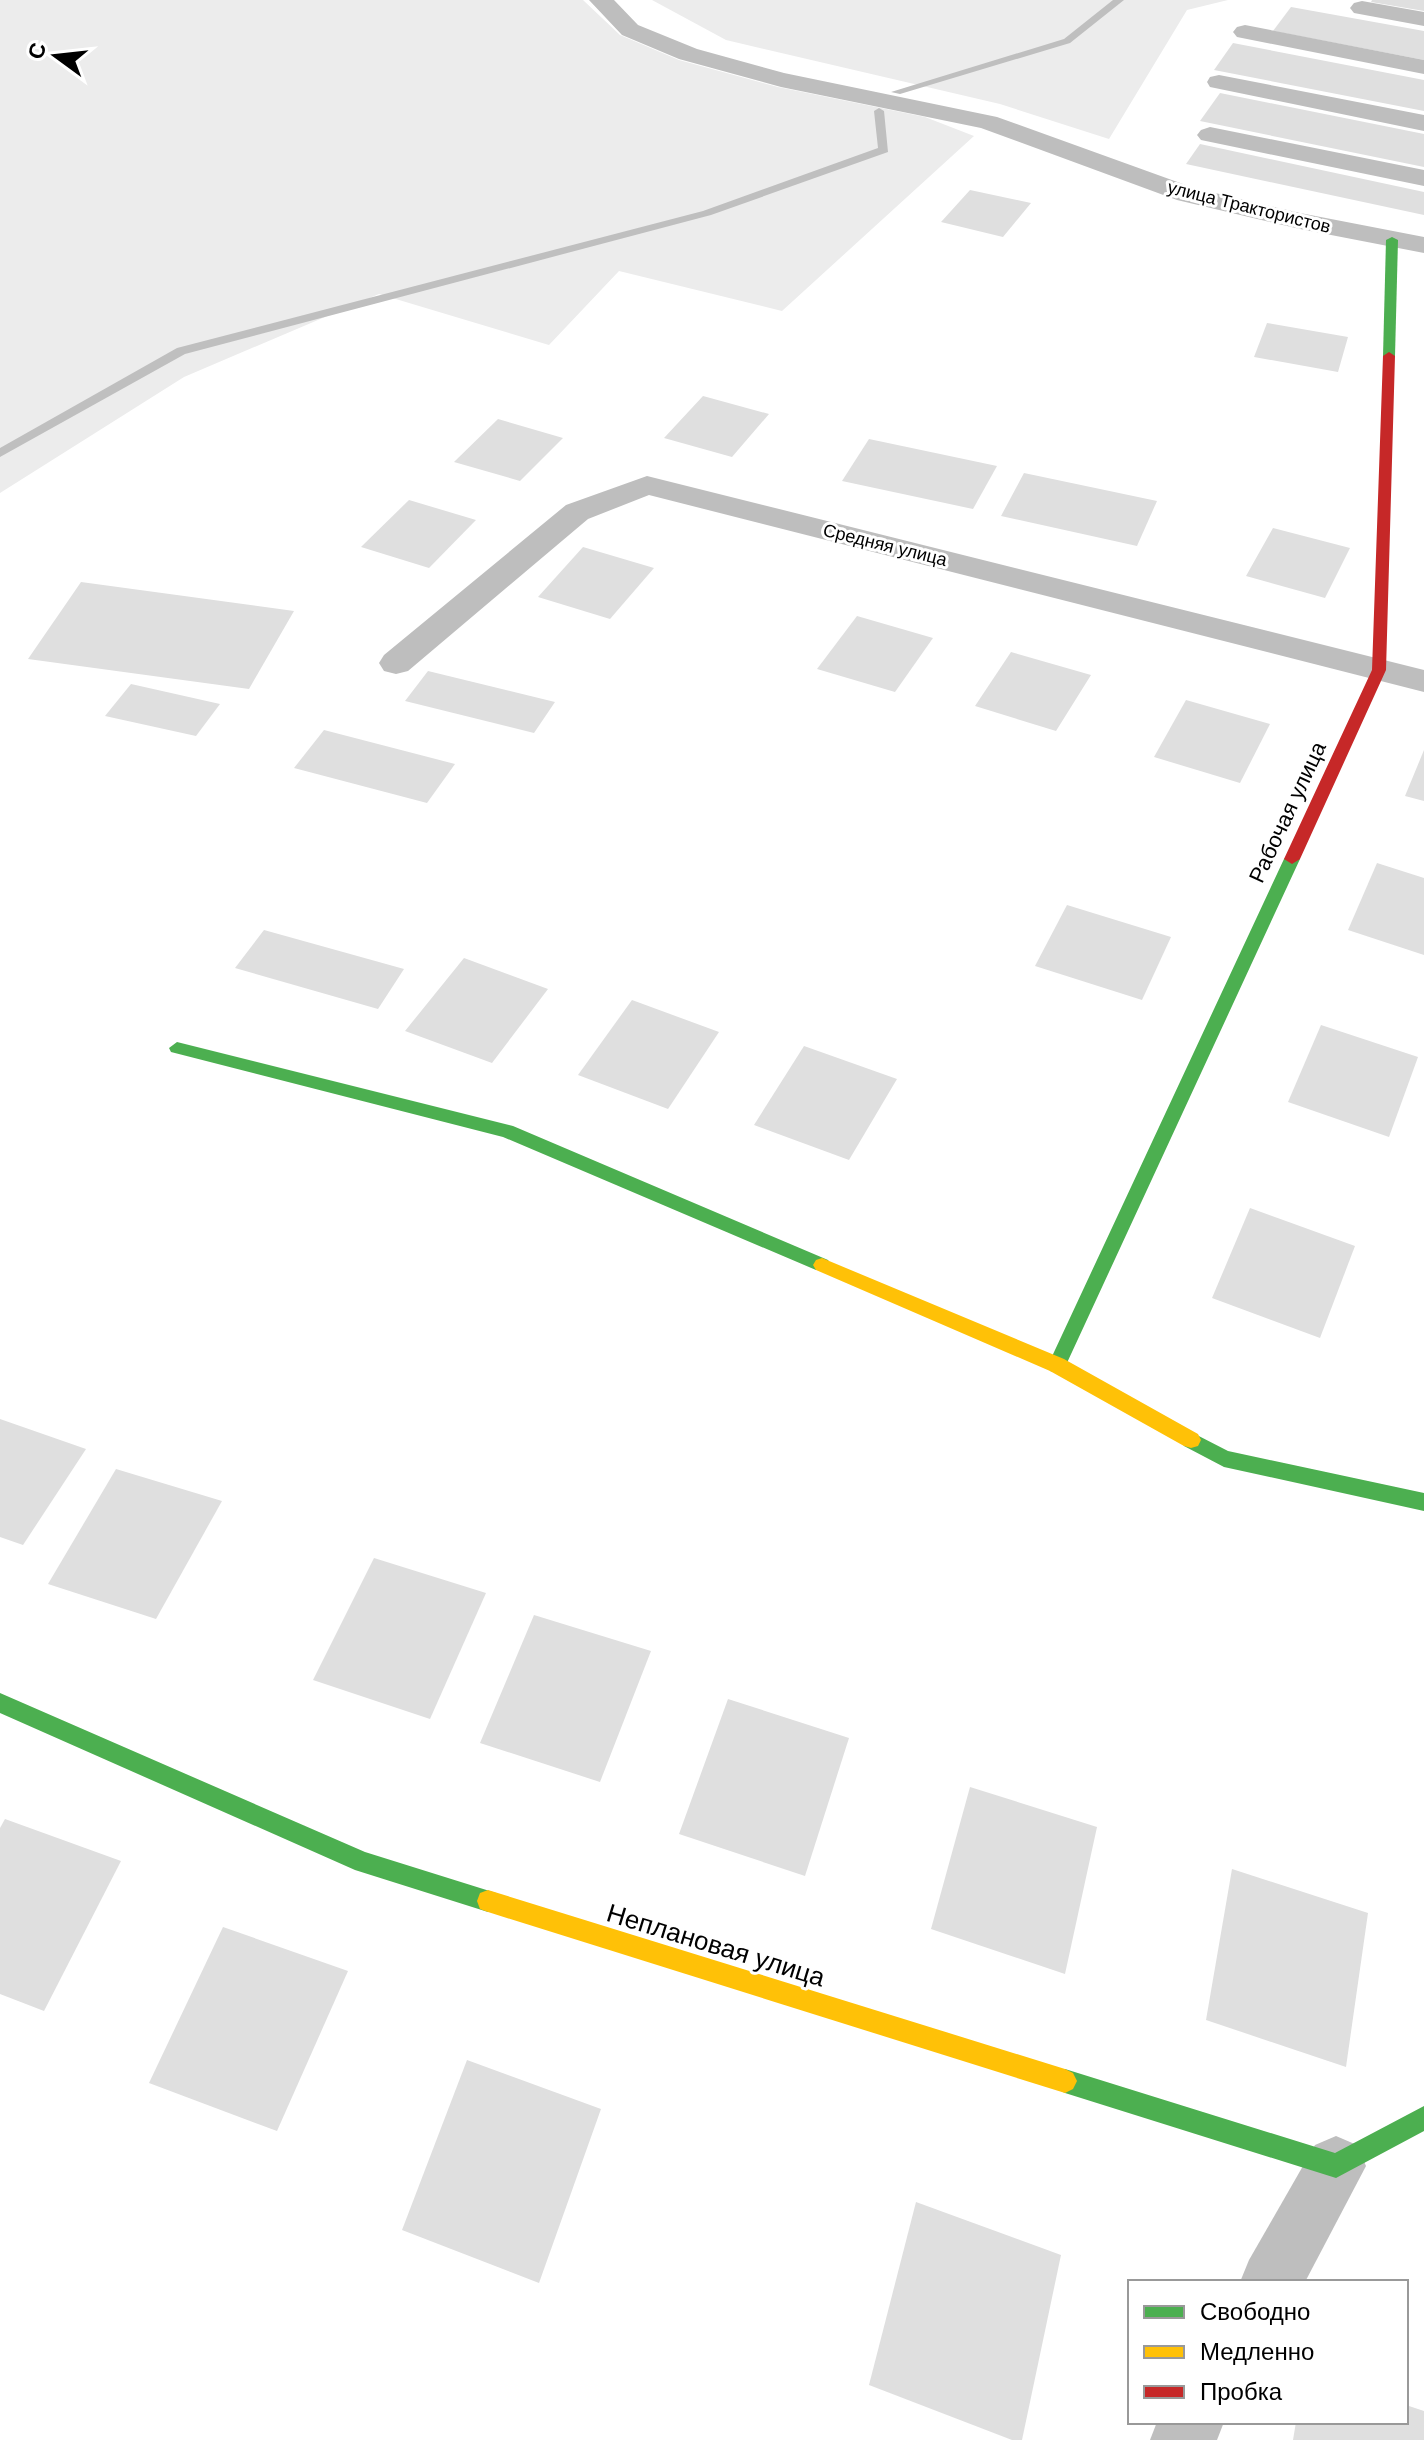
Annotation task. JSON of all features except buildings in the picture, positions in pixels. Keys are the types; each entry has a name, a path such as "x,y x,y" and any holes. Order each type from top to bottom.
{"street":[{"name":"улица Трактористов","path":"601,0 630,30 688,54 781,80 988,122 1186,194 1424,245"},
{"path":"1362,8 1424,19"},
{"path":"1245,32 1424,67"},
{"path":"1219,82 1424,123"},
{"path":"1210,135 1424,178"},
{"name":"Рабочая улица","path":"1057,1365 1379,670 1392,240"},
{"name":"Средняя улица","path":"396,663 577,512 647,485 1424,681"},
{"path":"177,1048 507,1131 1057,1365 1224,1459 1424,1502"},
{"name":"Неплановая улица","path":"0,1703 363,1862 1336,2166"},
{"path":"1272,2280 1336,2166 1424,2118"}],"shaded area":[{"path":"0,0 583,0 620,35 679,60 778,87 925,117 974,136 782,311 619,271 549,345 379,294 184,377 0,493"},
{"path":"652,0 1228,0 1187,10 1109,139 1000,104 726,40"}],"waterway":[{"path":"896,92 1067,41 1119,0"},
{"path":"0,453 181,351 707,213 884,150 879,111"}],"traffic: fast":[{"path":"1389,356 1392,240"},
{"path":"1057,1365 1292,859"},
{"path":"177,1048 507,1131 822,1265"},
{"path":"1191,1440 1224,1459 1424,1502"},
{"path":"0,1703 363,1862 488,1901"},
{"path":"1065,2081 1336,2166 1424,2118"}],"traffic: slow":[{"path":"822,1265 1057,1365 1191,1440"},
{"path":"488,1901 1065,2081"}],"traffic: jam":[{"path":"1292,859 1379,670 1389,356"}]}
